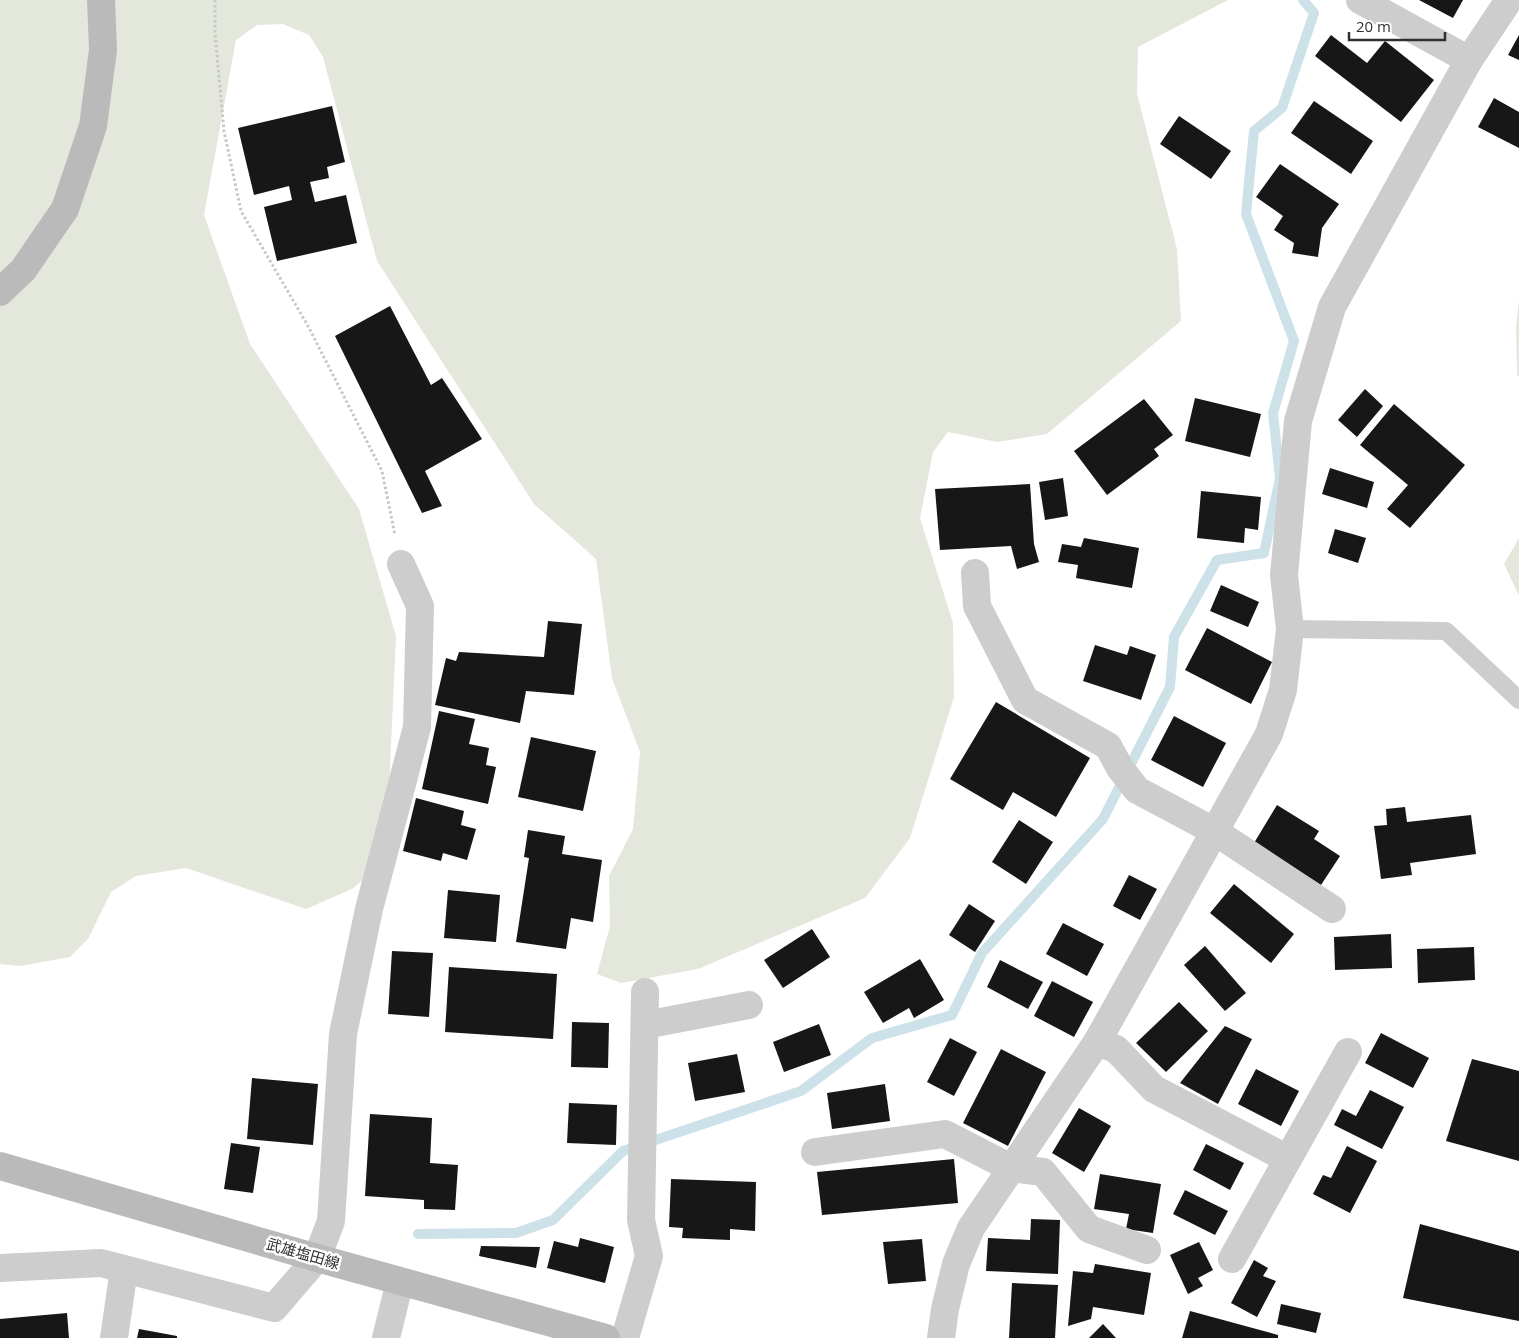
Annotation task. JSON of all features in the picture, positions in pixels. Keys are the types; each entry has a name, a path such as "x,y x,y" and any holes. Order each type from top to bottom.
{"main road":[{"path":"0,292 24,270 65,209 93,126 102,50 101,0"},
{"name":"武雄塩田線","path":"0,1166 317,1258 606,1338"}],"street":[{"path":"1360,0 1469,60"},
{"path":"941,1338 945,1309 956,1264 971,1228 1097,1042 1269,734 1283,690 1290,629 1284,575 1298,421 1332,307 1469,60 1509,0"},
{"path":"0,1268 101,1263 274,1308 317,1258 331,1221 343,1034 368,909 417,728 420,606 401,564"},
{"path":"975,572 977,606 1025,700 1108,746 1120,768 1137,790 1214,831 1332,909"},
{"path":"625,1338 649,1256 641,1220 645,992"},
{"path":"645,1025 749,1005"},
{"path":"1097,1042 1116,1049 1154,1089 1288,1159"},
{"path":"1232,1259 1348,1052"},
{"path":"815,1152 945,1134 1011,1168 1043,1172 1089,1229 1147,1250"},
{"path":"114,1338 124,1269"},
{"path":"386,1338 400,1281"}],"lane":[{"path":"1290,629 1446,631 1519,700"}],"path":[{"path":"215,0 215,33 224,131 241,211 308,326 382,471 401,564"}],"shaded area":[{"path":"0,0 1228,0 1138,47 1137,94 1177,249 1181,321 1047,434 997,442 948,432 933,452 920,518 953,623 954,697 910,838 865,898 698,969 621,983 597,974 610,926 609,876 633,829 640,752 612,678 596,559 534,504 377,261 323,57 309,35 283,24 257,25 236,40 204,215 250,344 359,509 396,636 386,856 370,874 352,889 306,909 186,868 136,876 111,892 88,939 70,957 20,966 0,964"},
{"path":"1519,300 1519,377 1517,375 1516,327"},
{"path":"1519,538 1519,596 1504,564"}],"building":[{"path":"1419,0 1463,0 1453,18"},
{"path":"1331,35 1367,63 1385,41 1434,80 1401,122 1315,56"},
{"path":"1519,35 1519,60 1508,55"},
{"path":"1494,98 1519,112 1519,148 1478,127"},
{"path":"1314,101 1373,141 1351,174 1291,133"},
{"path":"332,106 345,162 327,167 329,178 310,182 315,202 346,195 357,243 277,261 264,207 292,200 289,186 254,195 238,128"},
{"path":"1179,116 1231,151 1211,179 1160,144"},
{"path":"1280,164 1339,204 1322,228 1318,257 1292,253 1294,243 1274,230 1283,216 1256,197"},
{"path":"390,306 431,385 442,378 482,439 425,471 442,506 422,513 335,336"},
{"path":"1365,389 1383,406 1357,437 1338,420"},
{"path":"1195,398 1261,414 1250,457 1185,441"},
{"path":"1144,399 1173,435 1154,449 1159,456 1107,495 1074,451"},
{"path":"1394,404 1465,465 1410,528 1387,509 1408,485 1360,445"},
{"path":"1330,468 1374,482 1367,508 1322,494"},
{"path":"1063,478 1068,516 1045,520 1039,482"},
{"path":"1030,484 1034,544 1039,562 1017,569 1011,546 940,550 935,489"},
{"path":"1201,491 1261,497 1258,530 1245,528 1244,543 1197,538"},
{"path":"1335,529 1366,538 1358,563 1328,553"},
{"path":"1084,538 1139,548 1132,588 1076,578 1078,565 1058,562 1062,544 1081,547"},
{"path":"1221,585 1259,602 1248,627 1210,611"},
{"path":"548,621 582,624 574,695 526,691 520,723 435,705 446,658 456,661 459,652 544,657"},
{"path":"1207,628 1272,662 1251,704 1185,670"},
{"path":"1095,645 1127,655 1130,646 1156,655 1141,700 1083,681"},
{"path":"996,702 1090,758 1056,817 1013,792 1003,810 950,779"},
{"path":"439,711 475,719 469,744 489,748 486,765 496,767 488,804 422,789"},
{"path":"1174,716 1226,743 1203,787 1151,760"},
{"path":"531,737 596,751 583,811 518,797"},
{"path":"416,798 464,811 461,825 476,829 467,860 443,853 441,861 403,851"},
{"path":"1277,805 1319,831 1314,839 1340,856 1321,885 1254,843"},
{"path":"1405,807 1407,822 1471,815 1476,854 1410,863 1412,875 1381,879 1374,826 1387,825 1386,809"},
{"path":"1019,820 1053,842 1026,884 992,862"},
{"path":"528,830 565,836 562,854 602,860 593,922 571,918 566,949 516,942 529,858 524,857"},
{"path":"1129,875 1157,889 1140,920 1113,906"},
{"path":"1234,884 1294,934 1271,963 1210,913"},
{"path":"448,890 500,895 496,942 444,938"},
{"path":"969,904 995,921 975,952 949,935"},
{"path":"1063,923 1104,944 1087,976 1046,954"},
{"path":"812,929 830,957 783,988 764,960"},
{"path":"1391,934 1392,968 1335,970 1334,937"},
{"path":"1205,946 1246,993 1225,1011 1184,965"},
{"path":"1474,947 1475,980 1418,983 1417,949"},
{"path":"392,951 433,953 429,1017 388,1014"},
{"path":"920,959 944,1000 914,1018 909,1008 883,1023 864,992"},
{"path":"1000,960 1043,982 1028,1009 987,987"},
{"path":"449,967 557,974 553,1039 445,1032"},
{"path":"1052,981 1093,1002 1074,1037 1034,1016"},
{"path":"1179,1002 1208,1031 1166,1072 1136,1043"},
{"path":"572,1022 609,1023 608,1068 571,1067"},
{"path":"819,1024 831,1055 784,1072 773,1042"},
{"path":"1225,1026 1252,1039 1218,1104 1180,1083"},
{"path":"1381,1033 1429,1058 1413,1088 1365,1063"},
{"path":"950,1038 977,1052 954,1096 927,1082"},
{"path":"1001,1049 1046,1072 1008,1146 963,1123"},
{"path":"737,1054 745,1092 695,1101 688,1063"},
{"path":"1472,1059 1519,1071 1519,1161 1446,1141"},
{"path":"1256,1069 1299,1091 1281,1126 1238,1104"},
{"path":"252,1078 318,1084 313,1145 247,1139"},
{"path":"885,1084 890,1121 832,1129 827,1093"},
{"path":"1370,1090 1404,1107 1382,1149 1334,1125 1342,1109 1356,1116"},
{"path":"569,1103 617,1105 616,1145 567,1143"},
{"path":"1079,1108 1111,1126 1084,1172 1052,1153"},
{"path":"370,1114 432,1118 430,1163 458,1165 455,1210 424,1209 424,1200 365,1196"},
{"path":"231,1143 260,1147 253,1193 224,1189"},
{"path":"1206,1144 1244,1163 1230,1190 1193,1170"},
{"path":"1347,1146 1377,1161 1350,1213 1313,1194 1323,1175 1331,1178"},
{"path":"954,1159 958,1203 822,1215 817,1172"},
{"path":"1100,1174 1161,1184 1153,1233 1126,1229 1129,1214 1094,1209"},
{"path":"671,1179 756,1182 755,1231 730,1229 730,1240 682,1238 683,1228 669,1227"},
{"path":"1185,1190 1228,1211 1215,1235 1173,1214"},
{"path":"1031,1219 1060,1220 1058,1274 986,1271 988,1238 1030,1240"},
{"path":"1420,1224 1519,1251 1519,1321 1403,1298"},
{"path":"580,1238 614,1247 605,1283 547,1268 554,1241 578,1247"},
{"path":"922,1239 926,1281 888,1284 883,1242"},
{"path":"1199,1242 1213,1270 1198,1278 1203,1286 1188,1294 1170,1255"},
{"path":"481,1246 540,1247 536,1268 479,1256"},
{"path":"1254,1260 1268,1268 1263,1276 1276,1281 1257,1317 1231,1303"},
{"path":"1095,1264 1151,1273 1144,1315 1093,1307 1091,1319 1068,1326 1073,1271 1093,1273"},
{"path":"1012,1283 1058,1285 1055,1338 1009,1338"},
{"path":"1281,1304 1321,1313 1316,1333 1277,1324"},
{"path":"1190,1311 1278,1335 1278,1338 1182,1338"},
{"path":"67,1313 69,1338 0,1338 0,1319"},
{"path":"1103,1324 1116,1338 1089,1338"},
{"path":"139,1329 177,1336 177,1338 137,1338"}],"waterway":[{"path":"418,1234 516,1233 553,1220 623,1151 801,1091 872,1038 952,1015 982,953 1103,819 1170,687 1174,637 1217,560 1264,553 1280,478 1273,413 1294,341 1246,214 1254,131 1282,108 1314,13 1303,0"}]}
